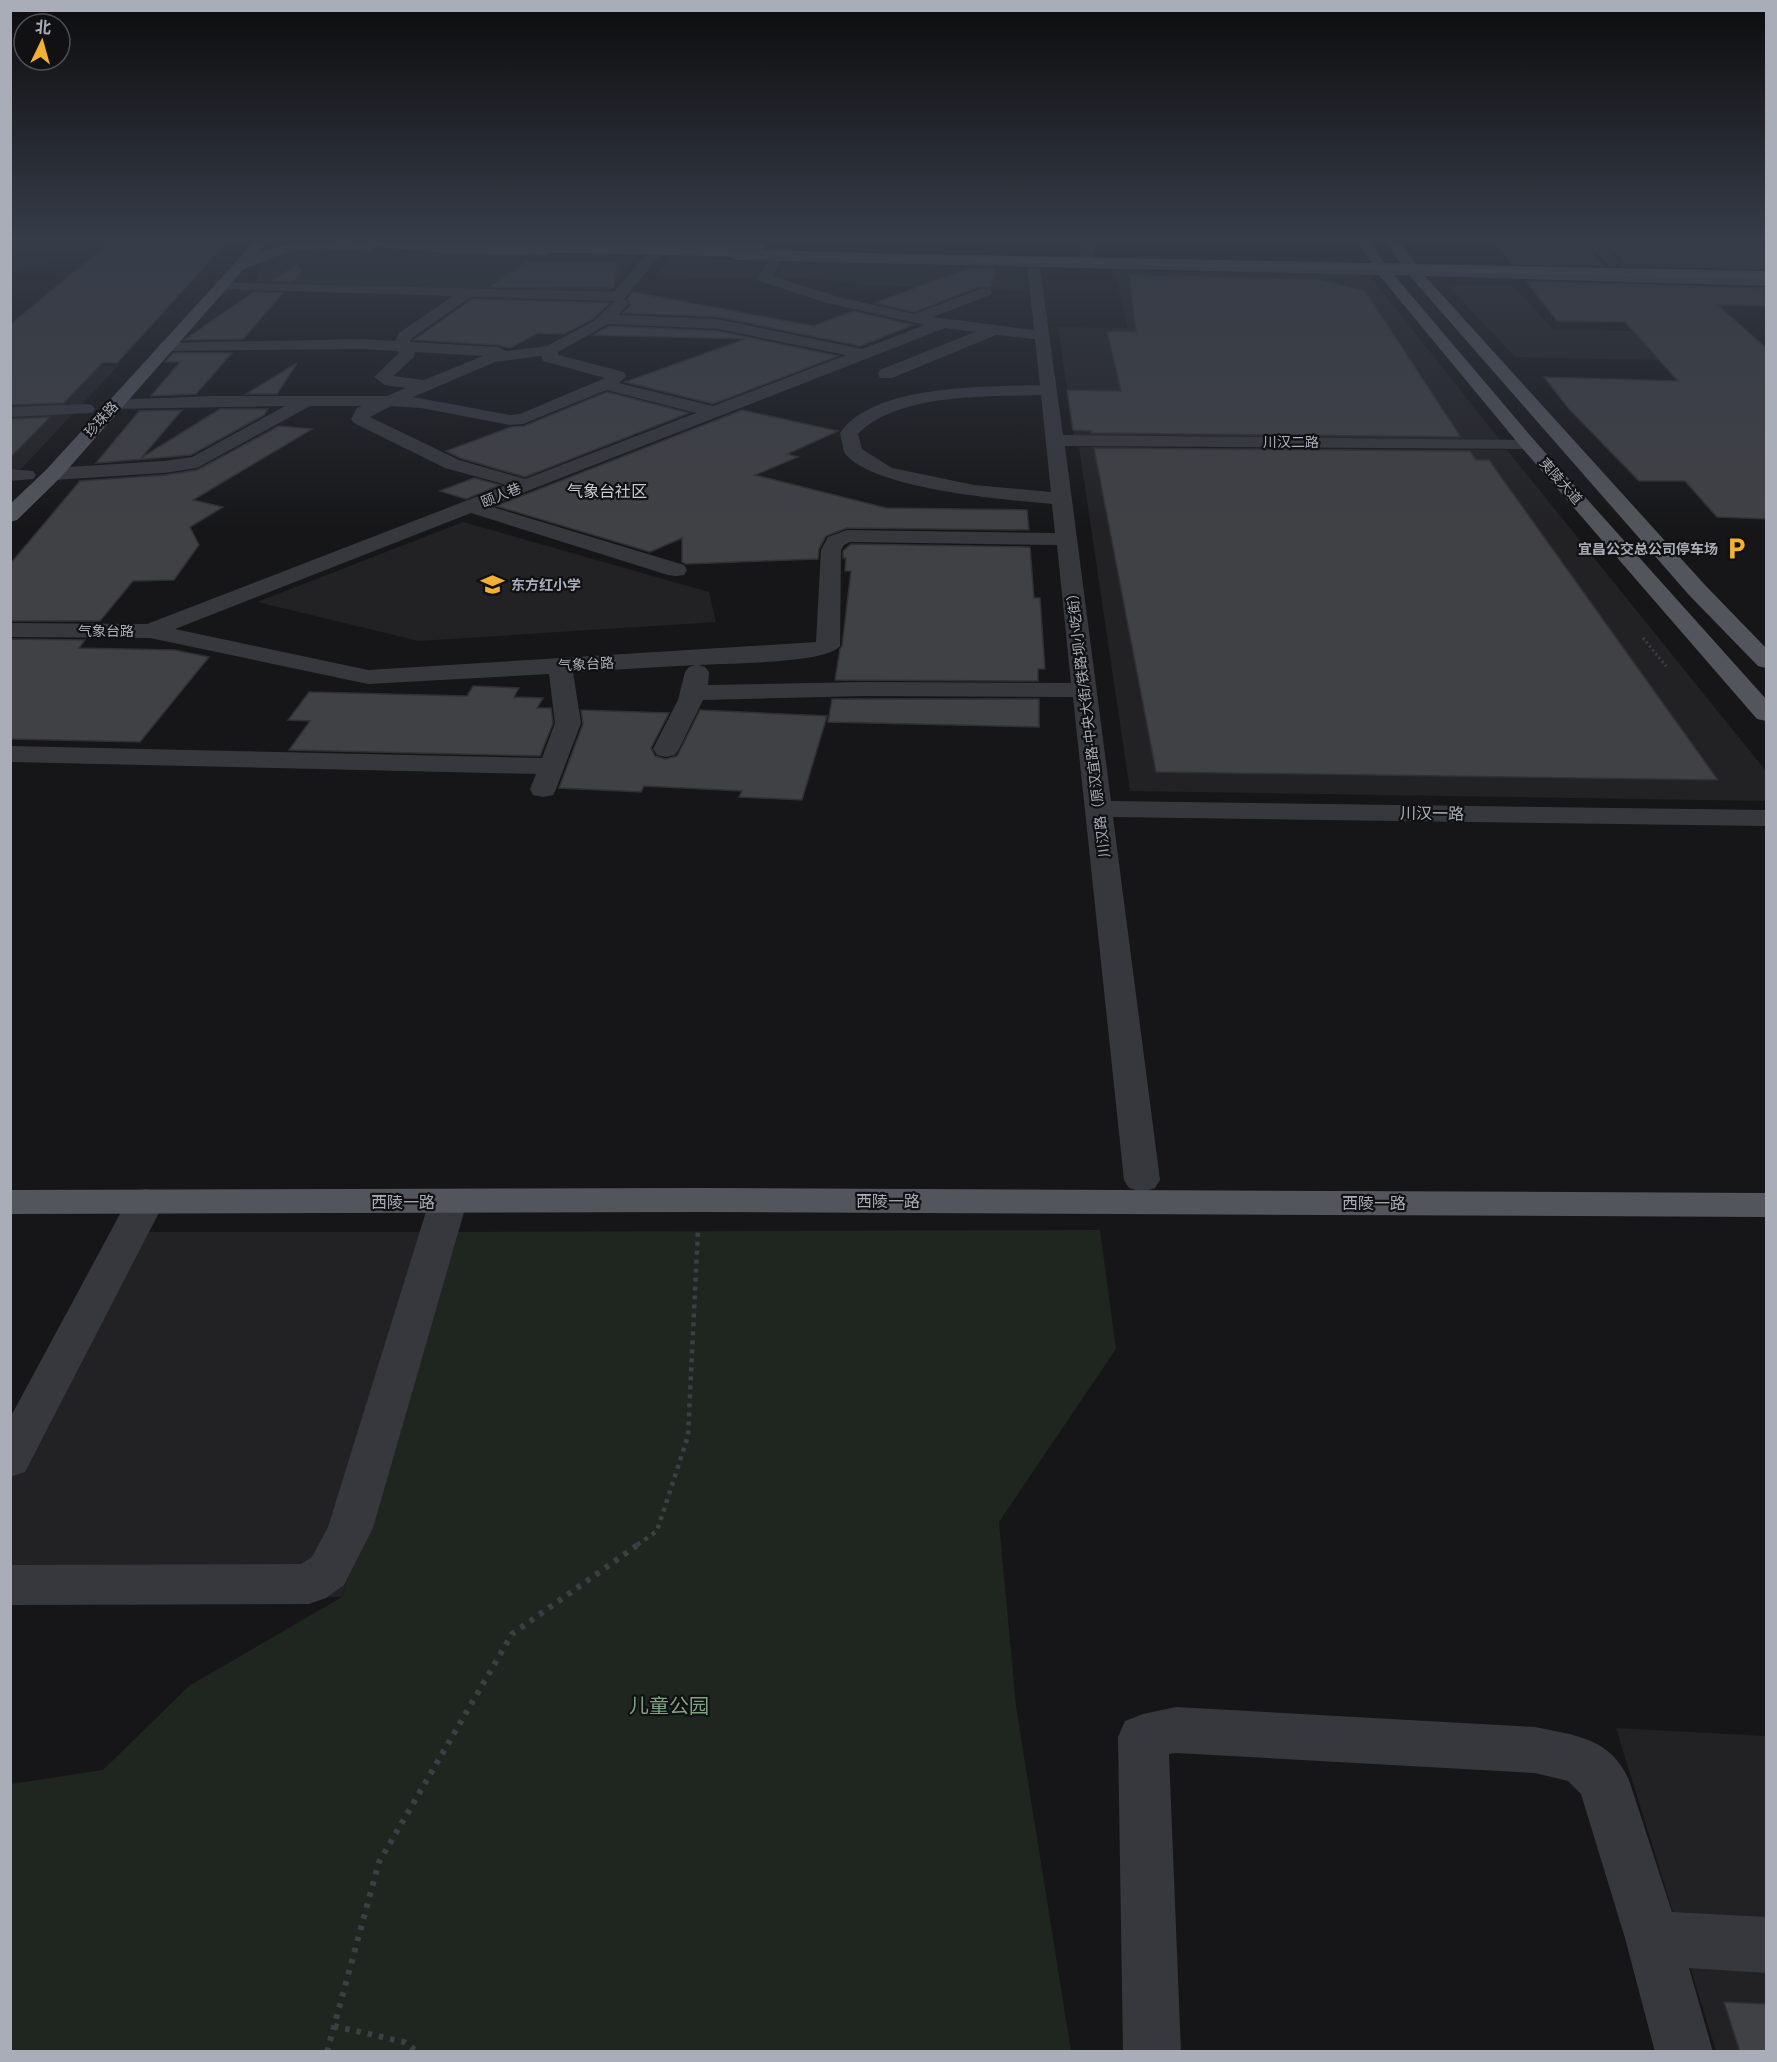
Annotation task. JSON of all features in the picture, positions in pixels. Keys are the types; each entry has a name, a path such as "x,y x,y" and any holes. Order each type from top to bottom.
{"main road":[{"name":"珍珠路","path":"10,516 53,474 175,337"},
{"name":"夷陵大道","path":"1439,337 1528,444 1767,714"},
{"name":"夷陵大道","path":"1473,337 1697,590 1767,661"},
{"name":"珍珠路","path":"71,425 91,403"},
{"path":"10,490 24,472"},
{"name":"西陵一路","path":"10,1181 1142,1180 1767,1183"},
{"name":"西陵一路","path":"10,1202 700,1200 1767,1205"}],"street":[{"path":"401,345 404,337"},
{"path":"115,404 214,401 389,401 421,403 510,420 523,419 605,385 618,376 549,358 551,350 573,337"},
{"path":"782,337 863,354"},
{"path":"527,485 906,337"},
{"path":"886,374 975,337"},
{"name":"川汉路（原汉宜路·中央大街/铁路坝小吃街）","path":"1042,337 1142,1180"},
{"path":"401,345 408,354 382,377 391,381 423,385"},
{"path":"167,346 401,345 517,353"},
{"name":"颐人巷","path":"527,485 453,464 360,419 363,412 492,358 551,350"},
{"path":"605,385 714,412"},
{"path":"1049,390 981,393 914,401 869,415 849,433 853,452 886,472 974,491 1062,499"},
{"path":"53,474 164,467 197,462 305,401"},
{"path":"10,412 91,403"},
{"name":"川汉二路","path":"1054,440 1528,444"},
{"name":"颐人巷","path":"150,631 527,485"},
{"path":"471,507 676,570"},
{"name":"气象台路","path":"10,630 150,631 368,677 815,651 828,646 831,550 835,541 848,536 1066,539"},
{"path":"666,749 699,679 695,658"},
{"path":"10,754 547,778 567,723 565,692 559,666"},
{"path":"693,693 864,689 1084,690"},
{"name":"川汉一路","path":"1098,809 1767,818"},
{"path":"10,1460 146,1201"},
{"path":"10,1584 309,1584 328,1570 350,1528 448,1202"},
{"path":"1152,2052 1143,1737 1176,1730 1535,1750 1582,1761 1602,1780 1653,1938 1684,2052"},
{"path":"1653,1938 1767,1945"}],"path":[{"path":"1643,638 1666,666"},
{"path":"327,2052 379,1862 512,1634 657,1531 688,1436 700,1200"},
{"path":"334,2026 404,2042 418,2052"}],"shaded area":[{"path":"1060,337 1418,337 1500,440 1074,436"},
{"path":"1496,337 1641,337 1661,360 1515,357"},
{"path":"119,365 21,469 11,470 10,366"},
{"path":"1079,447 1507,450 1766,771 1766,801 1130,791"},
{"name":"东方红小学","path":"463,522 709,592 716,622 419,641 257,602"},
{"path":"112,1232 459,1232 342,1597 11,1600 11,1422"},
{"path":"1616,1728 1766,1736 1766,2051 1716,2051"}],"green space":[{"name":"儿童公园","path":"1100,1230 1116,1349 999,1522 1016,1706 1071,2051 11,2052 11,1784 103,1770 189,1686 342,1597 459,1232"}],"building":[{"path":"10,337 140,337 117,363 102,363 64,403 10,405"},
{"path":"188,337 245,337 243,339 184,340"},
{"path":"418,337 530,337 510,348 498,345 414,340"},
{"path":"678,337 748,337 838,356 713,404 625,382 745,339"},
{"path":"817,337 882,337 860,346"},
{"path":"1108,337 1395,337 1461,437 1091,433 1091,431 1073,430 1067,390 1121,391"},
{"path":"1639,337 1754,337 1767,349 1767,519 1717,517 1685,481 1639,481 1569,409 1544,377 1678,381"},
{"path":"173,353 232,353 196,394 151,396 180,362 165,362"},
{"path":"297,363 277,394 246,394"},
{"path":"607,392 689,413 525,477 460,458 446,451 511,427 524,426"},
{"path":"220,409 268,409 264,415 191,455 96,463 139,411 182,410 141,458"},
{"path":"742,410 838,431 787,454 798,457 755,475 886,508 1027,510 1029,530 847,528 826,536 819,549 818,559 686,564 682,562 682,538 650,552 496,506"},
{"path":"50,417 10,458 10,419"},
{"path":"279,426 312,429 193,500 223,507 190,527 199,545 174,580 133,581 100,621 10,621 10,564 80,481 164,475 197,470"},
{"path":"1094,448 1470,451 1476,460 1489,460 1718,780 1156,772"},
{"path":"474,478 500,485 466,499 440,491"},
{"path":"851,544 1030,547 1034,598 1040,598 1045,669 1038,669 1038,681 835,680 842,646 851,571 845,571 846,558 843,558 843,551"},
{"path":"10,639 85,640 79,648 175,650 209,657 140,742 10,739"},
{"path":"473,686 519,688 514,697 543,698 537,708 551,708 553,723 540,756 289,750 310,721 288,720 309,692 467,696"},
{"path":"832,699 1039,699 1039,727 828,722"},
{"path":"581,710 669,713 651,748 655,756 666,759 677,756 700,710 827,716 802,800 739,797 742,791 644,786 641,792 559,788 583,724"},
{"path":"1724,2002 1767,2004 1767,2052 1740,2052"}],"place":[{"name":"宜昌公交总公司停车场","path":"1736,549"},
{"name":"东方红小学","path":"493,585"}],"district":[{"name":"气象台社区","path":"607,491"}]}
